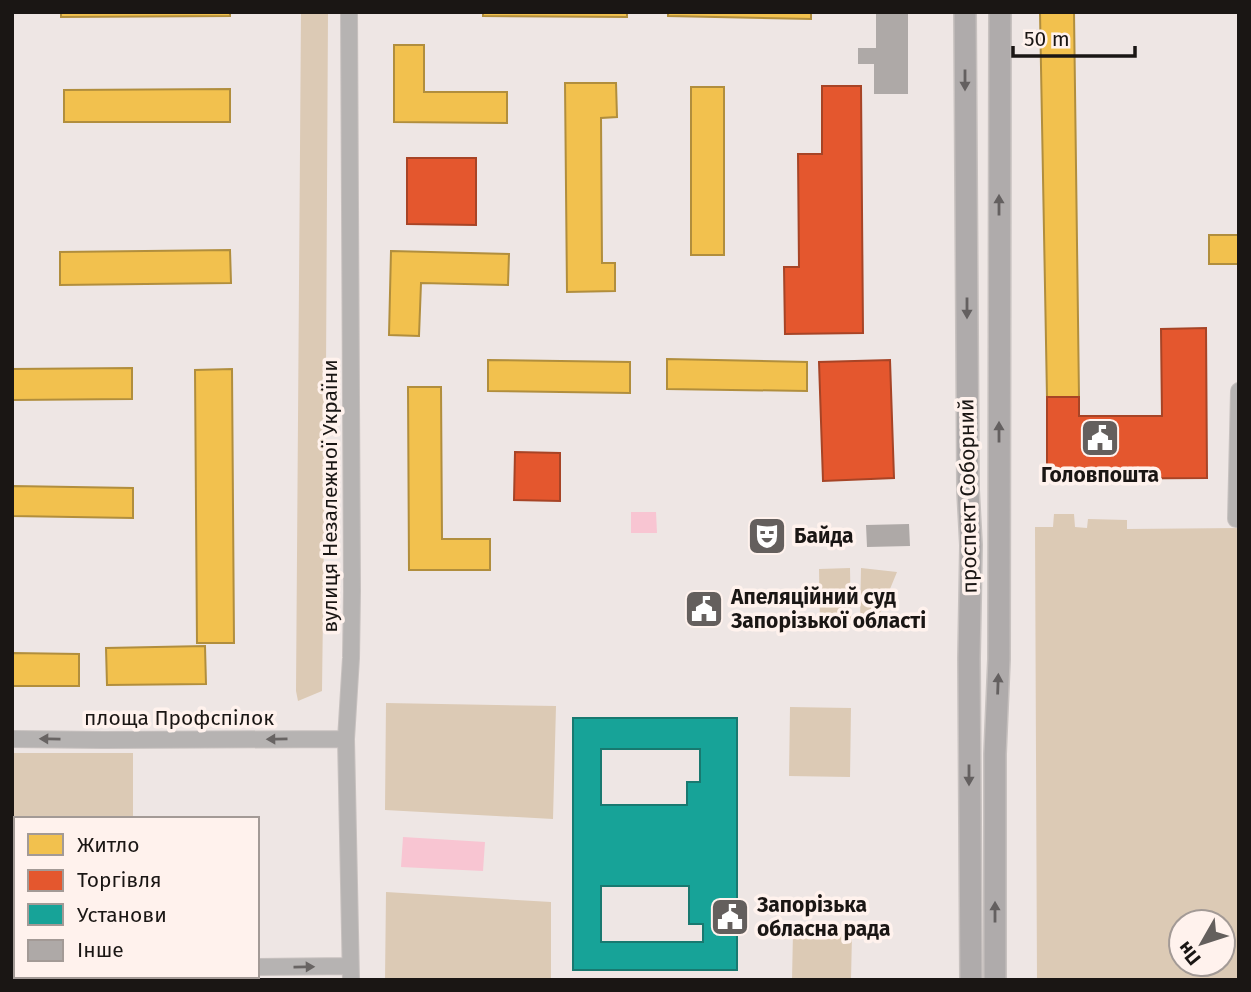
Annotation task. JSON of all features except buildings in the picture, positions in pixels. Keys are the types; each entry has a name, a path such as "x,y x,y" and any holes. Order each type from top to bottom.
{"main road":[{"name":"проспект Соборний","path":"965,12 971,545 971,980"},
{"name":"проспект Соборний","path":"995,980 995,754 999,659 1000,12"},
{"path":"969,498 999,500"}],"street":[{"name":"вулиця Незалежної України","path":"349,12 352,592 346,739 351,973"},
{"path":"1239,391 1236,519 1239,519"},
{"name":"площа Профспілок","path":"12,738 346,739"},
{"path":"259,967 351,973"}],"shaded area":[{"path":"301,12 328,12 322,691 298,701 296,691"},
{"path":"631,512 656,512 657,533 631,533"},
{"path":"1054,514 1074,514 1075,527 1087,528 1088,519 1127,520 1127,529 1239,528 1239,980 1037,980 1035,527 1053,527"},
{"path":"850,568 851,625 820,626 819,569"},
{"path":"861,568 897,572 876,623 860,624"},
{"path":"386,703 556,706 553,819 385,810"},
{"path":"790,707 851,708 850,777 789,776"},
{"path":"12,753 133,753 133,817 14,817 12,938"},
{"path":"403,837 485,842 483,871 401,867"},
{"path":"386,892 551,902 551,980 385,980"},
{"path":"793,932 852,934 851,980 792,980"}],"place":[{"name":"Головпошта","path":"1100,438"},
{"name":"Байда","path":"767,536"},
{"name":"Апеляційний суд Запорізької області","path":"704,609"},
{"name":"Запорізька обласна рада","path":"730,917"}]}
